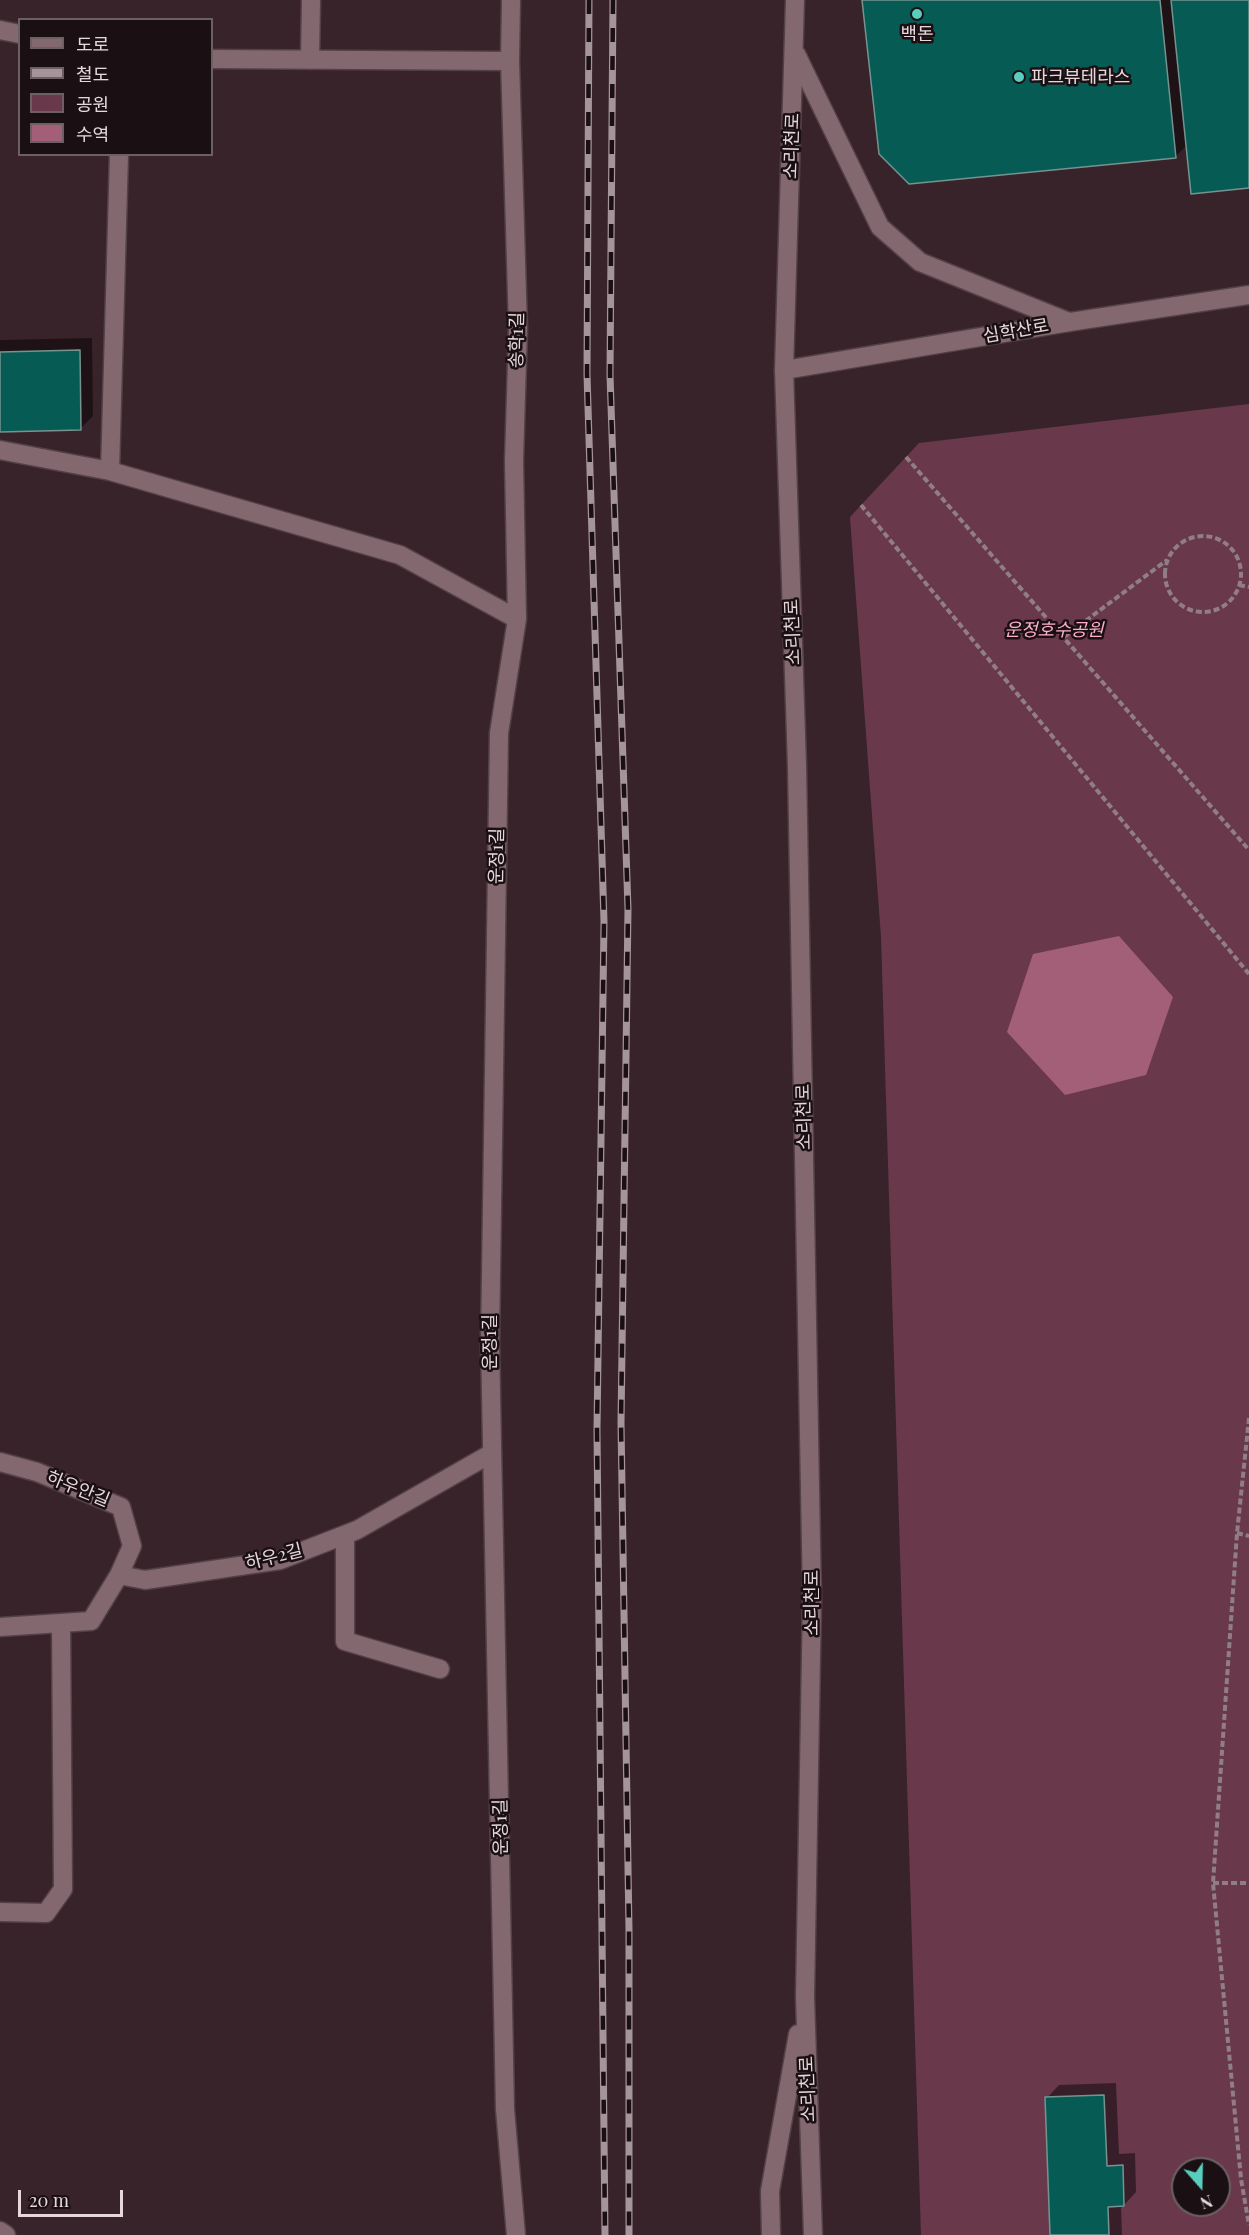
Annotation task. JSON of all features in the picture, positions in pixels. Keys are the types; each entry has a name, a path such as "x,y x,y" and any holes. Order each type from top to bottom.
{"street":[{"path":"310,60 311,0"},
{"name":"송학1길","path":"500,733 517,619 514,461 518,328 510,61 511,0"},
{"name":"소리천로","path":"795,0 784,370 797,766 812,1575 805,1996 813,2235"},
{"path":"0,30 18,34"},
{"path":"795,52 880,227 920,262 1069,322"},
{"path":"213,59 510,61"},
{"path":"110,471 119,156"},
{"name":"심학산로","path":"784,370 1069,322 1249,295"},
{"path":"0,450 110,471 400,555 517,619"},
{"name":"운정1길","path":"500,733 490,1342 504,1951 505,2109 516,2235"},
{"name":"하우2길","path":"119,1575 146,1580 280,1560 357,1530 492,1453"},
{"name":"하우안길","path":"0,1462 37,1472 121,1506 132,1546 119,1575"},
{"path":"345,1536 345,1641 440,1670"},
{"path":"0,1628 91,1621 119,1575"},
{"path":"0,1912 46,1913 63,1889 61,1623"},
{"path":"771,2235 770,2191 805,1996"},
{"path":"0,2231 6,2235"}],"path":[{"path":"906,457 1249,850"},
{"path":"861,505 1249,974"},
{"path":"1064,637 1167,560 1183,541 1194,537 1206,535 1218,538 1229,545 1241,566 1239,585 1230,600 1220,608 1195,611 1182,606 1170,591 1165,573 1167,560"},
{"path":"1239,585 1249,587"},
{"path":"1249,1418 1237,1533 1213,1883 1249,2225"},
{"path":"1237,1533 1249,1536"},
{"path":"1213,1883 1249,1883"},
{"path":"1244,2194 1249,2200"}],"green space":[{"name":"운정호수공원","path":"1249,404 1249,2235 921,2235 881,937 850,517 919,443"}],"water":[{"path":"1119,936 1173,997 1146,1075 1065,1095 1007,1032 1033,954"}],"building":[{"name":"파크뷰테라스","path":"862,0 1160,0 1176,158 909,184 879,154"},
{"path":"1171,0 1249,0 1249,188 1191,194"},
{"path":"80,350 81,430 0,432 0,352"},
{"path":"1104,2095 1107,2166 1123,2165 1124,2206 1108,2207 1109,2235 1050,2235 1045,2097"}],"railway":[{"path":"589,0 587,374 604,922 597,1429 605,2235"},
{"path":"613,0 610,375 628,909 621,1423 629,1930 629,2235"}],"place":[{"name":"백돈","path":"917,14"},
{"name":"파크뷰테라스","path":"1019,77"}]}
